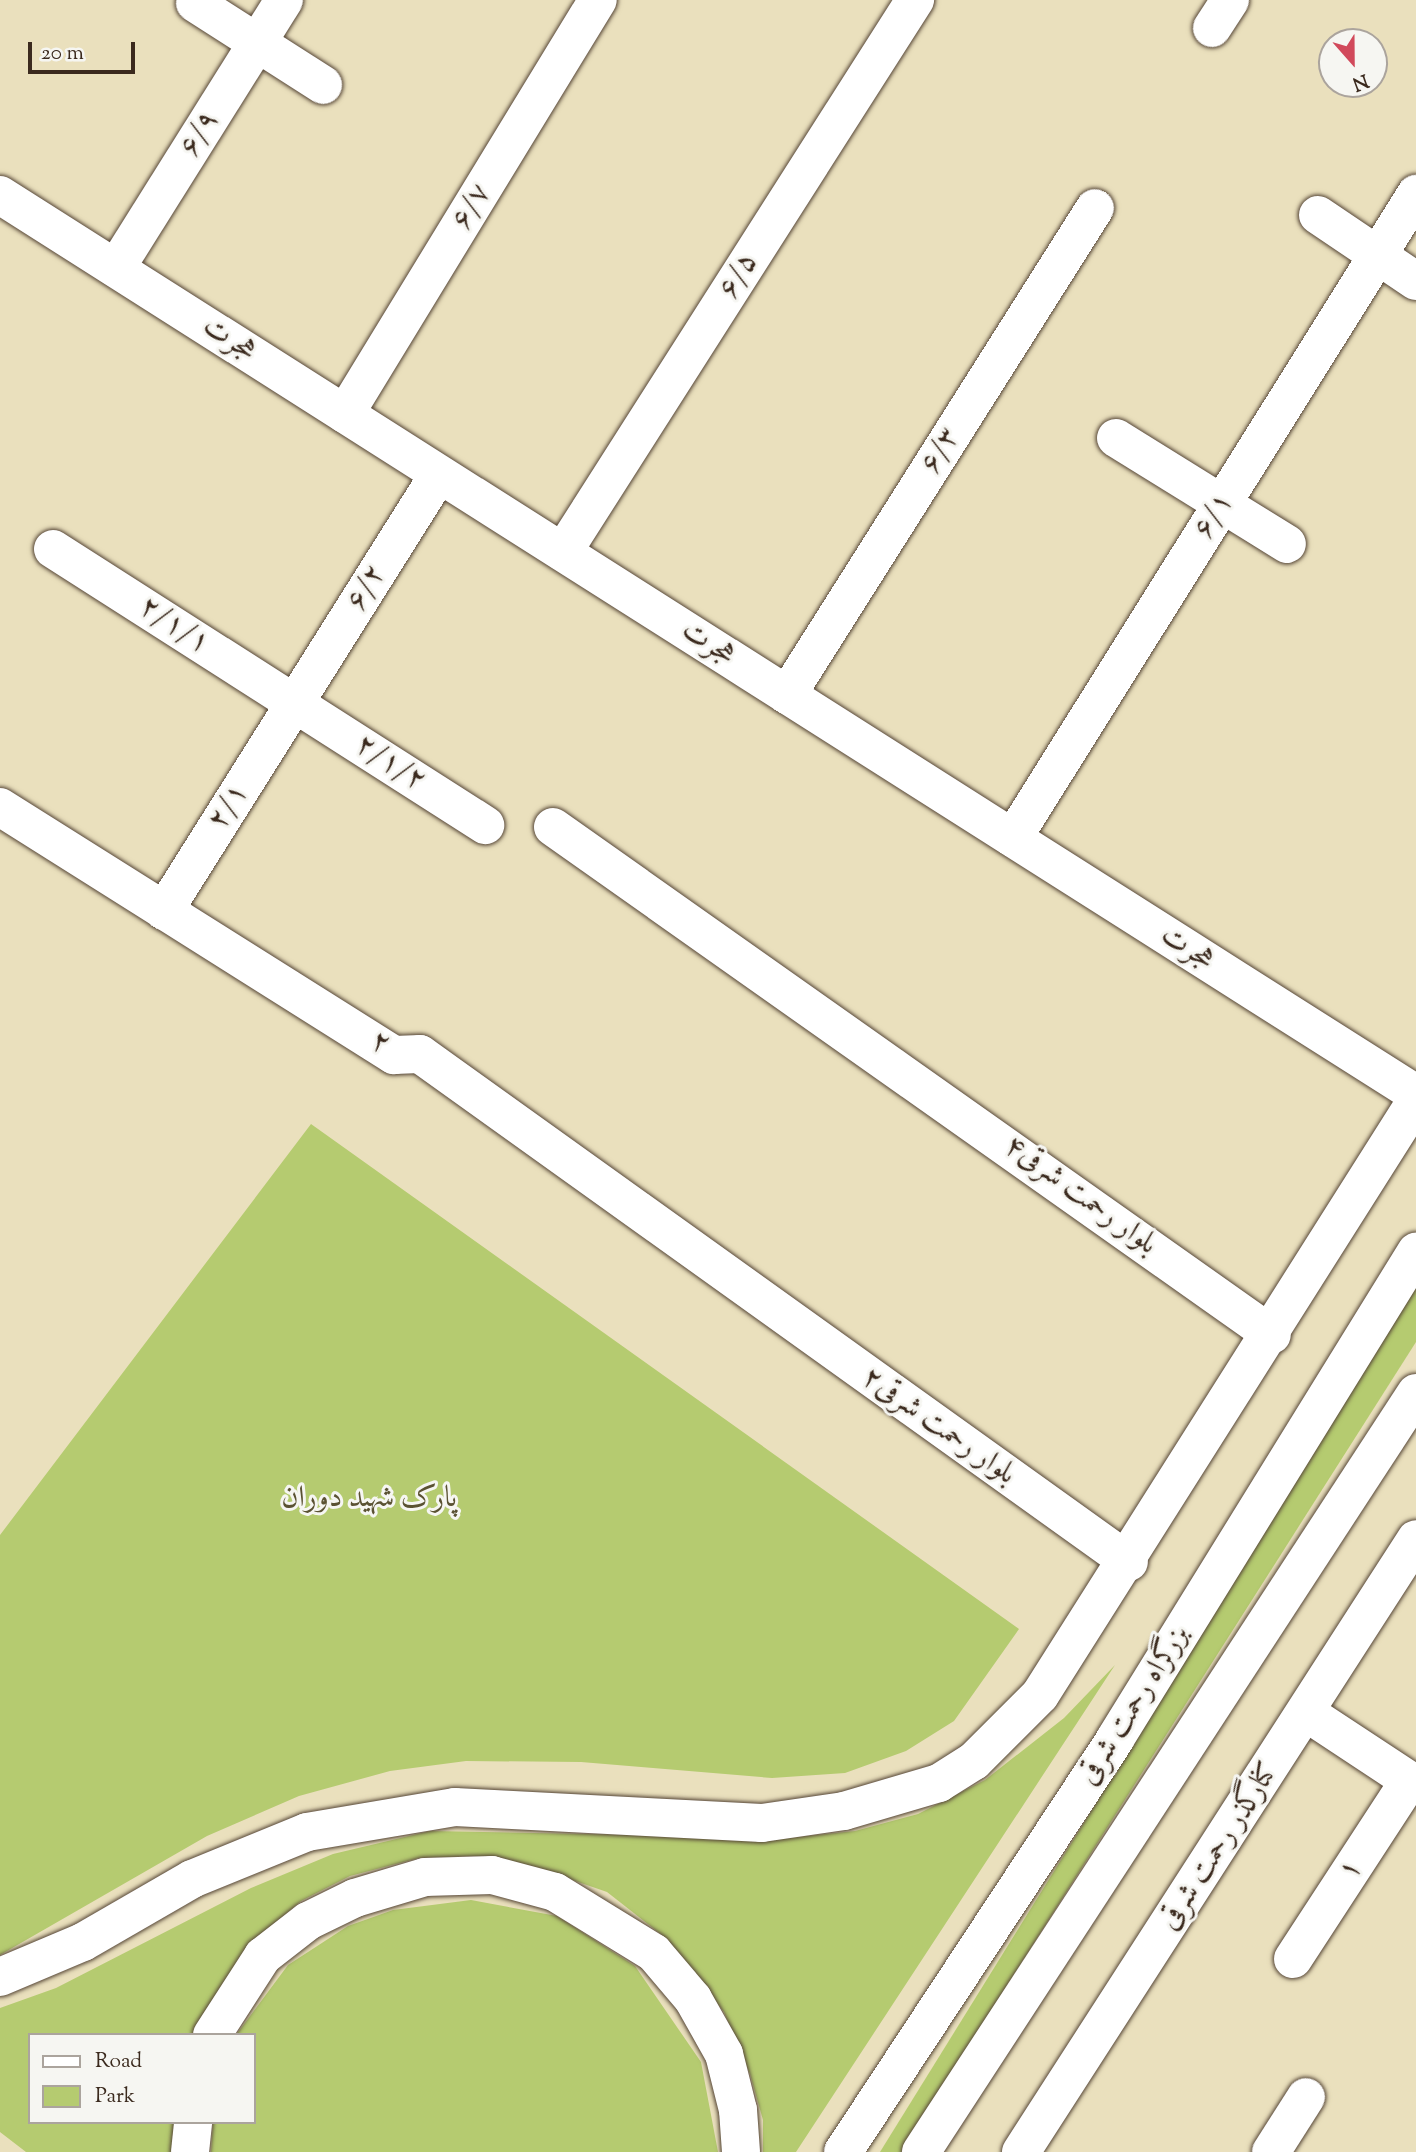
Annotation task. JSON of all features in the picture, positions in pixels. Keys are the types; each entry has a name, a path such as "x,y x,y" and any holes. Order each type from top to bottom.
{"main road":[{"name":"۶/۹","path":"116,268 284,0"},
{"name":"۶/۷","path":"345,414 598,0"},
{"name":"۶/۵","path":"563,552 915,0"},
{"path":"195,3 323,85"},
{"name":"۶/۱","path":"1013,838 1416,194"},
{"name":"هجرت","path":"0,195 1416,1094"},
{"name":"۶/۳","path":"787,695 1096,208"},
{"path":"1318,215 1416,281"},
{"path":"1116,438 1287,544"},
{"name":"۶/۲","path":"295,703 439,474"},
{"name":"۲/۱/۱","path":"53,549 295,703"},
{"name":"۲/۱/۲","path":"295,703 485,825"},
{"name":"۲/۱","path":"164,911 295,703"},
{"name":"۲","path":"0,807 394,1055 420,1054 748,1293"},
{"name":"بلوار رحمت شرقی۴","path":"553,827 888,1058 1272,1335"},
{"path":"0,1977 83,1942 192,1879 307,1832 455,1807 762,1823 908,1797 974,1761 1007,1731 1040,1695 1129,1562 1416,1101"},
{"name":"بزرگراه رحمت شرقی","path":"843,2152 1115,1739 1416,1252"},
{"name":"بلوار رحمت شرقی۲","path":"748,1293 1129,1562"},
{"name":"بزرگراه رحمت شرقی","path":"921,2152 1416,1393"},
{"name":"کنارگذر رحمت شرقی","path":"1021,2152 1307,1713 1416,1539"},
{"path":"1307,1713 1413,1783"},
{"name":"۱","path":"1293,1959 1413,1783"},
{"path":"213,2033 263,1956 308,1921 355,1898 425,1878 492,1875 555,1892 654,1953 693,2000 723,2054 741,2152"},
{"path":"1271,2152 1306,2097"},
{"path":"190,2152 193,2124"}],"green space":[{"name":"پارک شهید دوران","path":"311,1124 1019,1629 954,1721 906,1751 845,1773 772,1778 581,1762 466,1761 390,1771 299,1796 207,1836 0,1955 0,1535"},
{"path":"1416,1287 1416,1342 901,2152 880,2152"},
{"path":"1115,1665 796,2152 763,2152 763,2120 750,2074 724,2012 667,1939 607,1892 535,1867 475,1856 419,1858 350,1876 301,1901 250,1944 194,2033 28,2033 28,2124 174,2124 172,2152 26,2152 0,2132 0,2008 56,1988 251,1888 333,1854 430,1831 788,1838 855,1831 918,1814 985,1780 1064,1718"},
{"path":"471,1900 557,1916 635,1966 701,2062 718,2152 211,2152 213,2124 256,2124 256,2033 237,2033 288,1965 348,1926 393,1910"}]}
